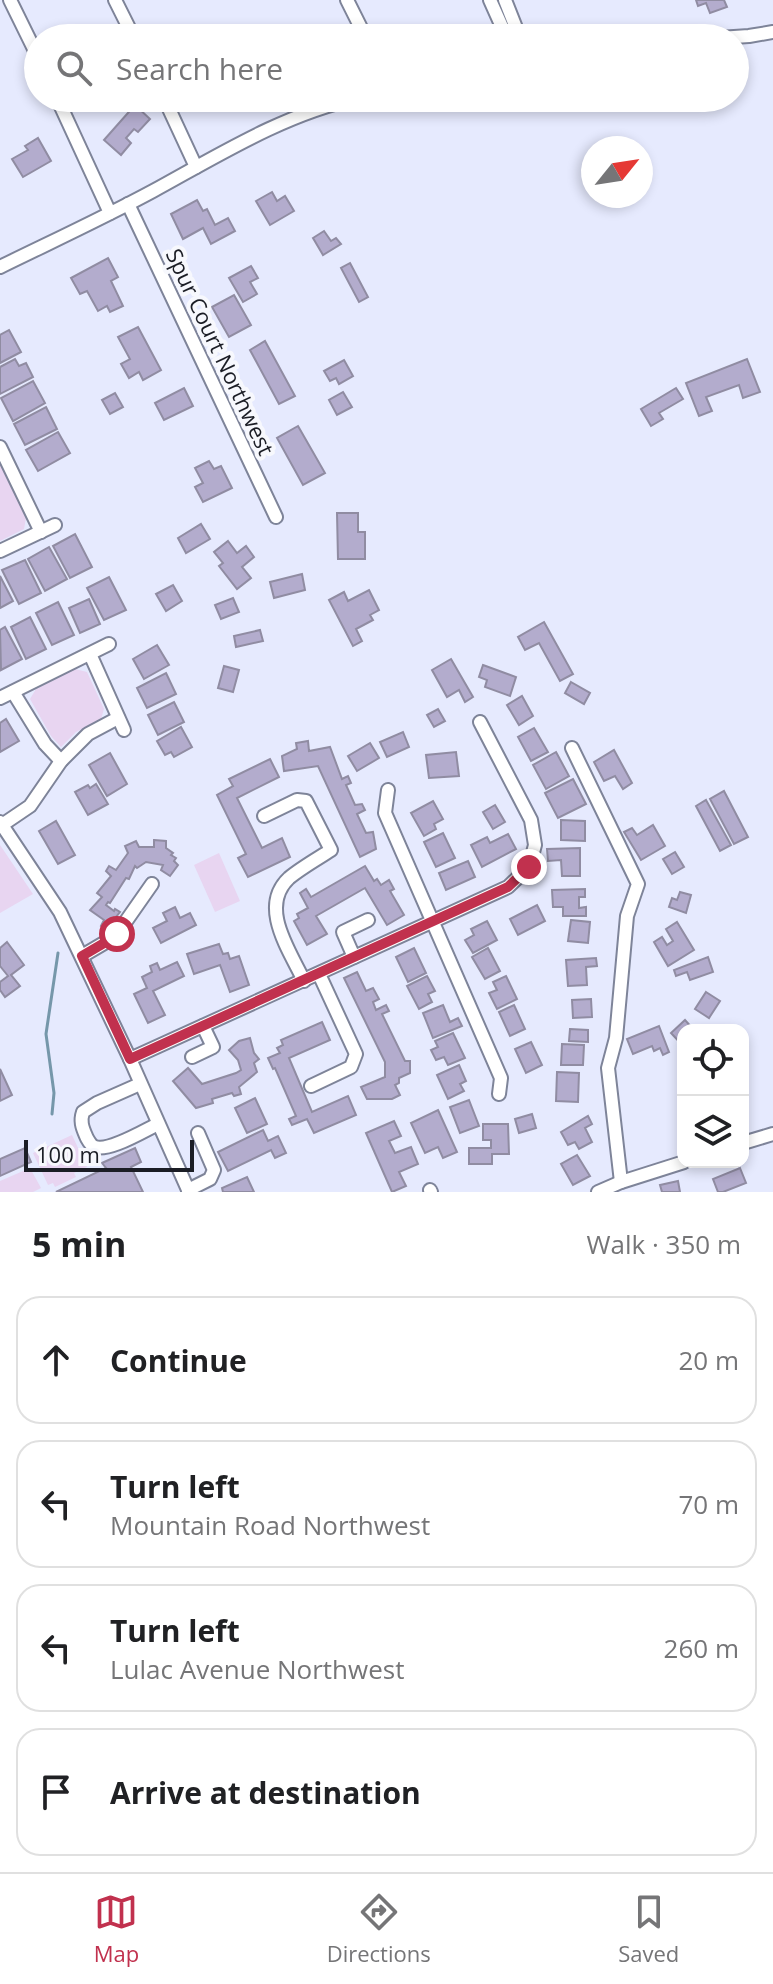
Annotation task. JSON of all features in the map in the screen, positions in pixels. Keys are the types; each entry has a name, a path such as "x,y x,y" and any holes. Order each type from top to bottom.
{"street":[{"path":"10,0 24,28"},
{"path":"115,0 127,24"},
{"path":"347,0 359,24"},
{"path":"490,0 501,24"},
{"path":"505,0 514,24"},
{"path":"749,36 773,32"},
{"path":"63,112 110,213"},
{"path":"170,112 196,167"},
{"path":"0,267 128,204 267,129 310,112"},
{"name":"Spur Court Northwest","path":"128,204 276,517"},
{"path":"0,447 41,532"},
{"path":"0,551 55,525"},
{"path":"0,698 109,644"},
{"path":"90,654 121,724 88,734 61,761 30,806 1,824 60,912 188,1191 210,1179 214,1170 198,1133"},
{"path":"13,692 45,744 61,761"},
{"path":"130,1059 508,887 529,867 535,845 531,820 480,722"},
{"path":"572,748 638,884 627,916 616,1038 608,1068 621,1182"},
{"path":"388,790 385,813 501,1078 499,1094"},
{"path":"264,816 297,800 306,801 331,850 289,878 276,904 277,921 304,981"},
{"path":"82,956 117,934 152,884"},
{"path":"354,957 343,932 368,920"},
{"path":"311,1086 351,1067 356,1054 319,974"},
{"path":"203,1026 213,1047"},
{"path":"192,1057 226,1040"},
{"path":"140,1084 83,1112 80,1120 85,1134 91,1145 98,1148 111,1146 158,1124"},
{"path":"749,1141 773,1134"},
{"path":"598,1192 677,1164"}],"shaded area":[{"path":"0,464 26,518 24,529 0,541"},
{"path":"75,669 87,672 104,709 101,719 76,732 61,747 51,736 30,699 36,689"},
{"path":"0,845 33,894 0,913"},
{"path":"219,853 240,901 215,912 194,865"},
{"path":"72,1135 87,1167 74,1173 76,1177 55,1187 53,1183 48,1185 33,1153"},
{"path":"30,1168 41,1188 33,1192 0,1192 0,1181"}],"building":[{"path":"696,0 724,0 727,7 710,13 706,3 698,6"},
{"path":"129,112 142,112 150,119 138,132 134,129 126,138 131,143 121,155 104,140"},
{"path":"38,138 51,161 23,177 12,159 28,150 25,146"},
{"path":"272,192 277,201 285,196 294,211 270,225 256,201"},
{"path":"197,200 203,211 207,209 215,225 228,218 235,231 211,244 203,228 183,239 171,214"},
{"path":"324,231 331,241 336,238 341,244 323,255 313,238"},
{"path":"108,258 118,277 111,281 123,306 110,312 107,306 98,311 87,291 80,294 71,278"},
{"path":"350,263 368,297 359,302 341,268"},
{"path":"251,266 258,278 250,282 257,294 243,302 229,278"},
{"path":"234,295 251,325 229,337 212,307"},
{"path":"138,327 161,370 143,380 139,372 129,378 121,364 130,359 118,337"},
{"path":"9,330 21,352 0,363 0,335"},
{"path":"265,341 295,396 279,404 250,350"},
{"path":"15,359 19,366 26,363 33,377 0,394 0,367"},
{"path":"747,359 760,392 743,398 739,385 706,397 712,411 699,416 686,383"},
{"path":"344,360 353,376 339,384 336,378 330,381 324,371"},
{"path":"33,381 45,403 13,421 1,398"},
{"path":"184,388 193,406 164,420 155,403"},
{"path":"676,388 683,399 659,413 663,419 651,426 641,409"},
{"path":"343,392 352,407 337,415 329,400"},
{"path":"115,393 123,407 110,414 102,400"},
{"path":"46,407 57,429 25,445 14,424"},
{"path":"298,426 325,473 303,485 277,438"},
{"path":"58,432 70,453 38,471 26,450"},
{"path":"209,461 214,469 221,466 232,488 203,502 195,487 203,483 195,468"},
{"path":"337,513 358,513 358,532 365,532 365,559 338,559"},
{"path":"201,524 210,539 186,553 178,538"},
{"path":"75,534 92,567 70,578 53,546"},
{"path":"228,541 237,553 246,546 254,557 242,567 251,578 237,589 219,566 223,563 214,552"},
{"path":"49,547 67,579 45,591 28,559"},
{"path":"25,560 41,593 19,604 2,570"},
{"path":"302,574 305,590 274,598 270,582"},
{"path":"0,576 13,601 0,608"},
{"path":"109,577 126,610 104,620 87,588"},
{"path":"173,585 182,601 166,611 156,594"},
{"path":"369,590 379,610 370,615 373,620 356,629 362,641 353,646 329,600 344,592 348,601"},
{"path":"233,598 239,612 221,619 215,605"},
{"path":"89,599 100,624 80,633 69,608"},
{"path":"58,602 74,635 52,645 36,613"},
{"path":"30,617 46,649 26,659 11,627"},
{"path":"544,622 573,674 560,681 539,643 525,650 518,637"},
{"path":"5,627 22,659 1,670 0,630"},
{"path":"260,630 263,641 236,647 234,636"},
{"path":"157,645 169,665 144,679 133,659"},
{"path":"451,659 473,697 465,702 459,690 447,697 432,670"},
{"path":"483,665 516,677 510,696 485,687 487,680 479,677"},
{"path":"224,666 239,670 233,692 218,688"},
{"path":"166,673 176,694 147,708 137,688"},
{"path":"571,682 590,693 584,704 565,693"},
{"path":"522,696 533,716 519,725 507,705"},
{"path":"174,702 184,722 158,735 148,715"},
{"path":"438,709 445,721 434,727 427,715"},
{"path":"6,719 19,741 0,752 0,723"},
{"path":"181,727 192,747 174,757 171,752 165,755 157,741"},
{"path":"534,728 548,752 531,761 518,737"},
{"path":"403,732 409,747 387,757 380,742"},
{"path":"308,741 309,751 330,747 342,779 348,776 351,783 346,785 355,805 362,804 365,810 357,814 366,833 373,832 376,849 360,857 318,766 284,771 282,756 297,749 296,743"},
{"path":"370,743 379,758 357,771 348,756"},
{"path":"614,750 632,783 623,789 615,776 604,781 594,762"},
{"path":"456,752 459,776 429,778 426,755"},
{"path":"556,752 569,776 546,789 533,765"},
{"path":"110,753 127,784 107,796 89,765"},
{"path":"270,759 279,777 237,798 262,848 282,838 290,857 248,877 238,858 246,854 217,795 233,786 229,779"},
{"path":"573,779 586,804 558,818 545,793"},
{"path":"96,784 108,804 88,815 75,792"},
{"path":"724,791 748,837 734,844 710,799"},
{"path":"706,800 731,845 720,851 696,806"},
{"path":"433,801 443,819 434,824 436,829 424,836 411,813"},
{"path":"495,805 505,822 493,829 483,812"},
{"path":"561,820 585,821 585,841 561,840"},
{"path":"56,821 75,855 58,864 39,831"},
{"path":"653,825 665,846 641,860 624,832 632,828 637,835"},
{"path":"443,833 455,858 436,867 424,842"},
{"path":"508,834 516,849 482,867 471,845 487,837 490,843"},
{"path":"154,840 166,841 166,848 173,853 171,855 178,865 170,876 161,870 163,865 146,862 137,868 135,866 129,879 126,878 106,905 120,912 109,931 101,926 104,920 90,910 102,897 97,893 111,876 106,871 109,866 116,870 128,853 125,846 136,841 139,847 154,847"},
{"path":"580,848 580,876 562,876 561,860 548,861 547,849"},
{"path":"675,852 684,867 672,874 663,859"},
{"path":"468,861 475,877 446,890 439,873"},
{"path":"365,866 374,881 377,879 381,885 389,880 394,889 390,891 404,915 387,925 365,888 316,916 327,934 307,945 294,921 299,918 297,914 308,908 300,893 306,889 311,897"},
{"path":"585,889 585,897 579,897 579,908 586,907 586,916 563,916 563,907 553,907 552,890"},
{"path":"680,892 691,895 686,913 669,907 672,898 677,900"},
{"path":"537,905 545,921 518,935 510,919"},
{"path":"175,907 180,918 190,913 196,925 161,943 153,928 167,921 163,913"},
{"path":"571,920 590,922 588,943 568,941"},
{"path":"487,921 497,940 473,953 465,940 474,935 471,929"},
{"path":"677,922 694,950 668,966 654,942 662,937 667,945 673,941 666,929"},
{"path":"7,942 24,965 11,975 20,986 5,997 0,990 0,982 8,976 0,966 0,948"},
{"path":"219,944 223,954 228,953 230,959 239,956 249,985 230,992 220,965 194,974 187,954"},
{"path":"414,948 426,973 408,982 396,957"},
{"path":"488,948 500,971 485,979 472,957"},
{"path":"708,957 713,972 690,980 687,972 676,976 674,970"},
{"path":"596,958 597,966 586,967 587,985 568,986 566,960"},
{"path":"177,962 184,976 153,991 165,1015 148,1023 134,994 147,988 142,977 152,972 150,966 157,963 160,970"},
{"path":"357,972 366,991 373,988 379,999 373,1002 376,1010 386,1005 389,1011 382,1014 405,1061 410,1061 410,1073 399,1078 399,1083 395,1085 400,1095 392,1099 367,1099 361,1087 385,1077 385,1062 344,978"},
{"path":"427,976 435,991 428,994 432,1002 419,1009 407,986"},
{"path":"506,976 517,999 497,1009 489,993 497,990 493,982"},
{"path":"706,992 720,1001 709,1018 695,1009"},
{"path":"591,999 592,1017 573,1018 572,1000"},
{"path":"443,1005 450,1022 458,1018 462,1026 433,1038 423,1013"},
{"path":"514,1005 525,1029 510,1036 499,1012"},
{"path":"322,1022 330,1040 289,1058 312,1112 348,1096 356,1115 314,1133 307,1119 292,1125 289,1119 296,1116 268,1058 280,1053 277,1048 283,1045 281,1040"},
{"path":"659,1026 669,1052 663,1055 660,1048 654,1051 652,1046 633,1054 627,1039"},
{"path":"570,1029 588,1030 588,1042 569,1041"},
{"path":"453,1033 465,1058 448,1065 444,1057 436,1060 431,1050 438,1047 435,1041"},
{"path":"250,1038 259,1059 254,1063 257,1072 239,1087 241,1094 234,1096 232,1093 212,1099 213,1103 196,1108 173,1081 188,1068 202,1084 236,1073 241,1070 238,1060 229,1050 239,1041"},
{"path":"531,1042 542,1065 526,1073 515,1049"},
{"path":"562,1044 584,1045 583,1065 561,1065"},
{"path":"459,1065 466,1081 460,1084 464,1091 448,1099 437,1075"},
{"path":"0,1069 12,1095 0,1101"},
{"path":"557,1072 579,1073 578,1102 556,1101"},
{"path":"255,1098 267,1124 247,1133 235,1108"},
{"path":"469,1100 479,1126 460,1133 450,1107"},
{"path":"438,1110 457,1152 443,1158 438,1147 425,1153 411,1123"},
{"path":"532,1114 536,1128 519,1133 515,1119"},
{"path":"588,1116 592,1124 585,1128 592,1142 579,1149 575,1142 568,1145 561,1132"},
{"path":"394,1121 401,1136 389,1141 395,1153 411,1147 418,1164 399,1172 406,1186 392,1192 366,1133"},
{"path":"483,1124 508,1124 509,1154 492,1154 492,1164 469,1164 469,1148 491,1148 491,1140 483,1140"},
{"path":"263,1130 268,1141 278,1136 286,1153 275,1158 271,1150 228,1171 218,1152"},
{"path":"25,1148 31,1162 0,1176 0,1159"},
{"path":"135,1148 141,1162 131,1167 143,1192 56,1192 106,1168 102,1163"},
{"path":"577,1155 590,1176 573,1185 561,1164"},
{"path":"740,1168 746,1183 718,1192 713,1179"},
{"path":"247,1177 254,1192 223,1192 222,1188"},
{"path":"678,1181 680,1192 662,1192 660,1185"}],"waterway":[{"path":"52,1114 54,1093 46,1034 58,953"}],"route":[{"path":"117,934 82,956 130,1059 508,887 529,867"}]}
